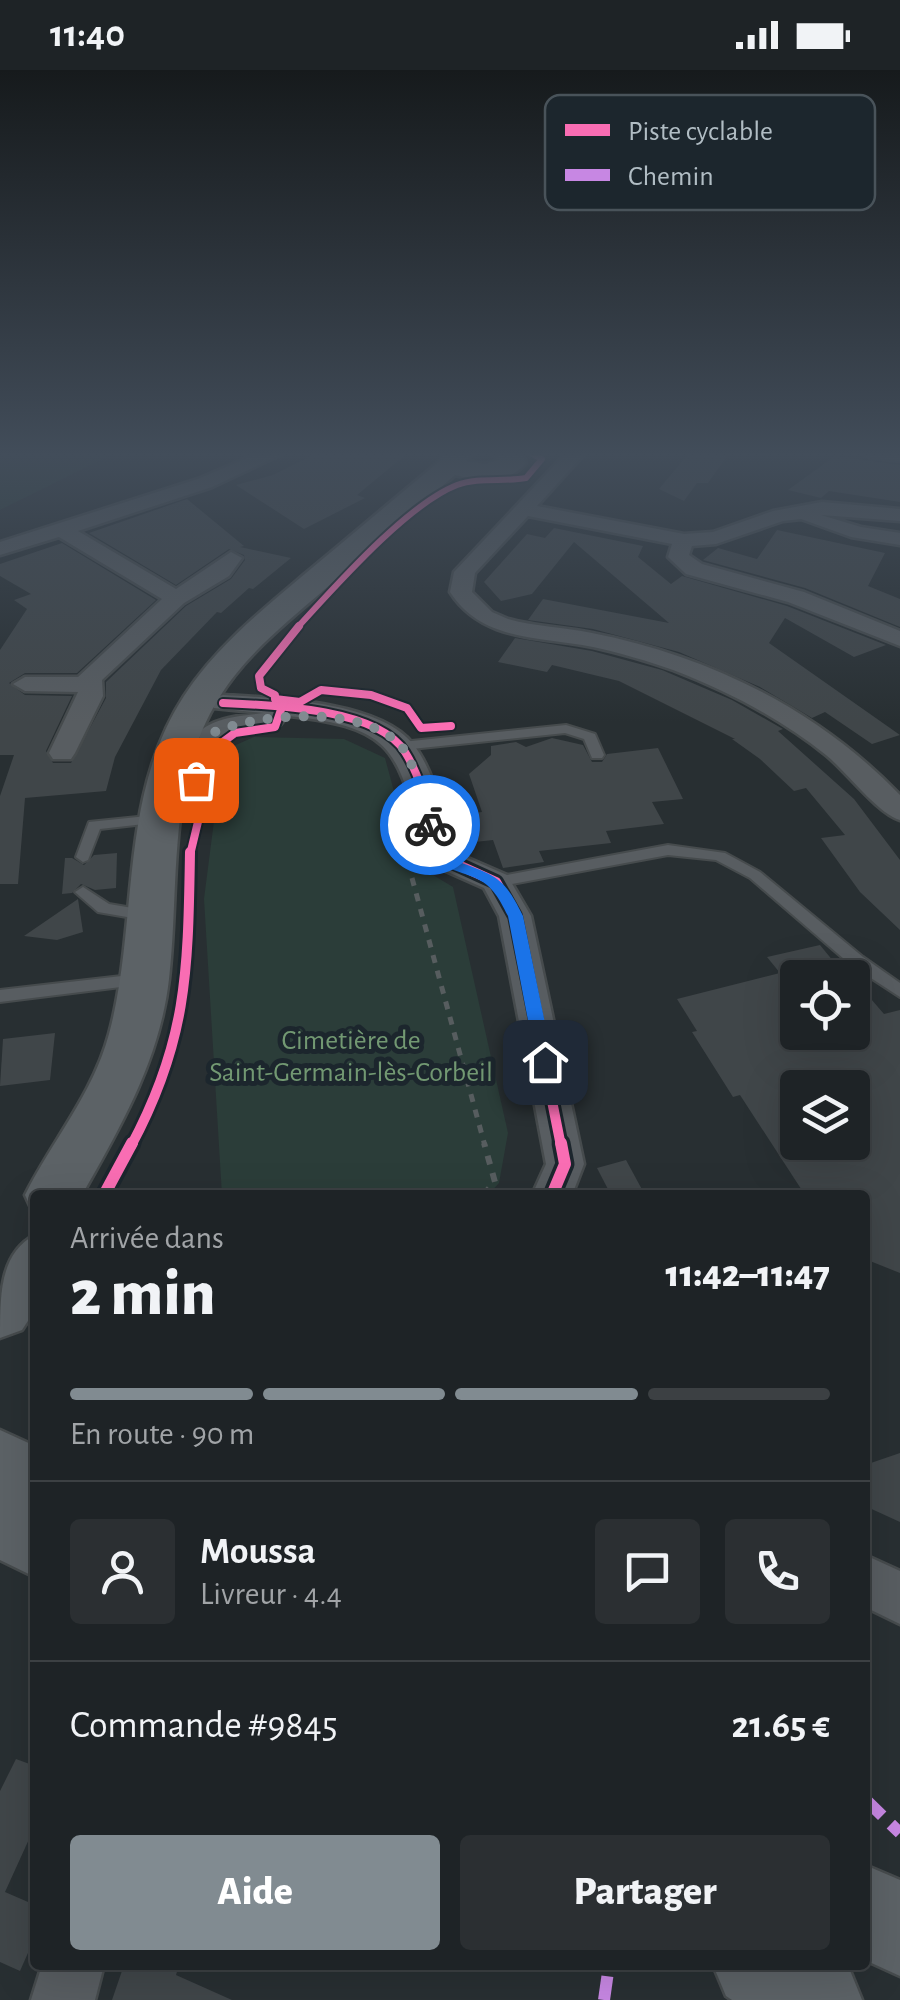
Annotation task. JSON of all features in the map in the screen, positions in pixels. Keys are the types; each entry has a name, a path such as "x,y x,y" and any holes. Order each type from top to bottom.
{"main road":[{"path":"56,1190 108,1102 157,979 178,855 224,666 310,585 371,542"},
{"path":"157,979 150,916 157,818 165,782 213,711 302,610 374,542"},
{"path":"84,1190 132,1106 155,1044 167,823 157,818"},
{"path":"0,1268 30,1227"},
{"path":"0,1310 30,1267"},
{"path":"0,1464 30,1481"},
{"path":"0,1520 30,1538"},
{"path":"870,1908 900,1932"},
{"path":"766,1970 817,2000"}],"street":[{"path":"0,549 25,542"},
{"path":"82,542 176,598"},
{"path":"493,542 464,572 461,592 471,607 508,625 629,648 731,685 788,715 836,747 868,774 900,811"},
{"path":"683,542 678,558 694,569 796,597 900,639"},
{"path":"39,735 66,744 90,696 90,678 176,598 221,571 231,558"},
{"path":"25,684 89,685"},
{"path":"213,711 236,724 280,714"},
{"path":"213,711 336,717 360,722 402,746 441,857 496,882 515,916 565,1164 554,1190"},
{"path":"870,1583 900,1598"},
{"path":"63,2000 72,1970"}],"lane":[{"path":"402,746 566,729 590,737 597,754"},
{"path":"84,856 94,825 157,818"},
{"path":"496,882 668,850 720,856 755,874 900,991"},
{"path":"84,892 104,908 150,916"},
{"path":"0,996 157,979"},
{"path":"870,1906 900,1916"}],"path":[{"path":"412,878 495,1182 487,1190"}],"green space":[{"name":"Cimetière de Saint-Germain-lès-Corbeil","path":"254,737 344,739 385,758 416,873 433,875 453,887 508,1133 499,1183 493,1190 222,1190 204,899 215,813 231,747"}],"building":[{"path":"104,542 239,542 244,546 240,547 291,558 221,613 217,612 161,670 115,757 106,791 25,798 18,884 0,884 0,796 14,755 0,755 0,650 27,609 14,600 31,594 0,576 0,564 62,543 156,600 77,673 25,673 9,683 25,695 72,696 46,751 53,763 71,763 106,698 106,682 186,606 231,579 245,560 244,555 229,549 176,585"},
{"path":"520,542 574,542 532,594 501,601 484,582"},
{"path":"574,542 643,546 638,557 671,584 682,576 787,606 886,645 854,657 785,618 769,643 900,735 872,744 825,712 812,718 760,687 679,652 593,629 528,620 543,599 669,623"},
{"path":"769,542 834,542 885,553 868,586 900,599 900,627 805,588 703,560 718,548 757,559"},
{"path":"515,638 592,651 662,670 732,700 783,729 778,731 854,799 900,860 900,930 860,892 821,838 845,835 806,788 794,791 735,739 619,681 552,665 547,672 498,662"},
{"path":"552,738 583,745 592,762 602,762 607,754 658,748 683,799 652,802 664,824 606,831 611,843 539,851 544,862 503,868 493,840 475,842 466,814 482,812 469,774 491,755 491,746 516,742 526,747"},
{"path":"117,853 116,888 95,890 81,884 72,893 62,894 65,858 84,865 94,855"},
{"path":"78,899 83,932 57,940 24,936"},
{"path":"820,945 832,960 780,960 780,973 767,957"},
{"path":"780,973 780,1050 870,1050 870,998 884,1014 900,1010 900,1273 870,1261 870,1190 802,1190 782,1160 870,1160 870,1070 780,1070 780,1157 740,1095 733,1097 692,1032 697,1031 677,999"},
{"path":"55,1033 50,1080 0,1086 3,1039"},
{"path":"626,1160 642,1190 608,1190 597,1168"},
{"path":"900,1453 900,1522 870,1508 870,1463"},
{"path":"16,1759 30,1764 30,1837 5,1892 30,1903 30,1948 20,1971 0,1962 0,1791"},
{"path":"122,1970 178,1970 176,1975 232,2000 112,2000"}],"marked path":[{"path":"870,1804 900,1833"},
{"path":"604,2000 608,1970"}],"cycle path":[{"path":"383,542 271,658 259,676 261,688 275,695 275,699 300,702 321,690 356,692 407,708 421,728 451,726"},
{"path":"107,1190 155,1101 175,1042 188,971 190,848 216,747 235,733 275,727 284,701"},
{"path":"223,703 318,712 368,725 388,735 402,747 413,768 441,857 496,882 515,916 565,1164 554,1190"}],"way so far":[{"path":"196,780 210,734 219,730 236,724 278,720 347,719 374,728 402,746 430,825"}],"route":[{"path":"430,825 446,862 496,882 508,901 515,916 545,1062"}]}
